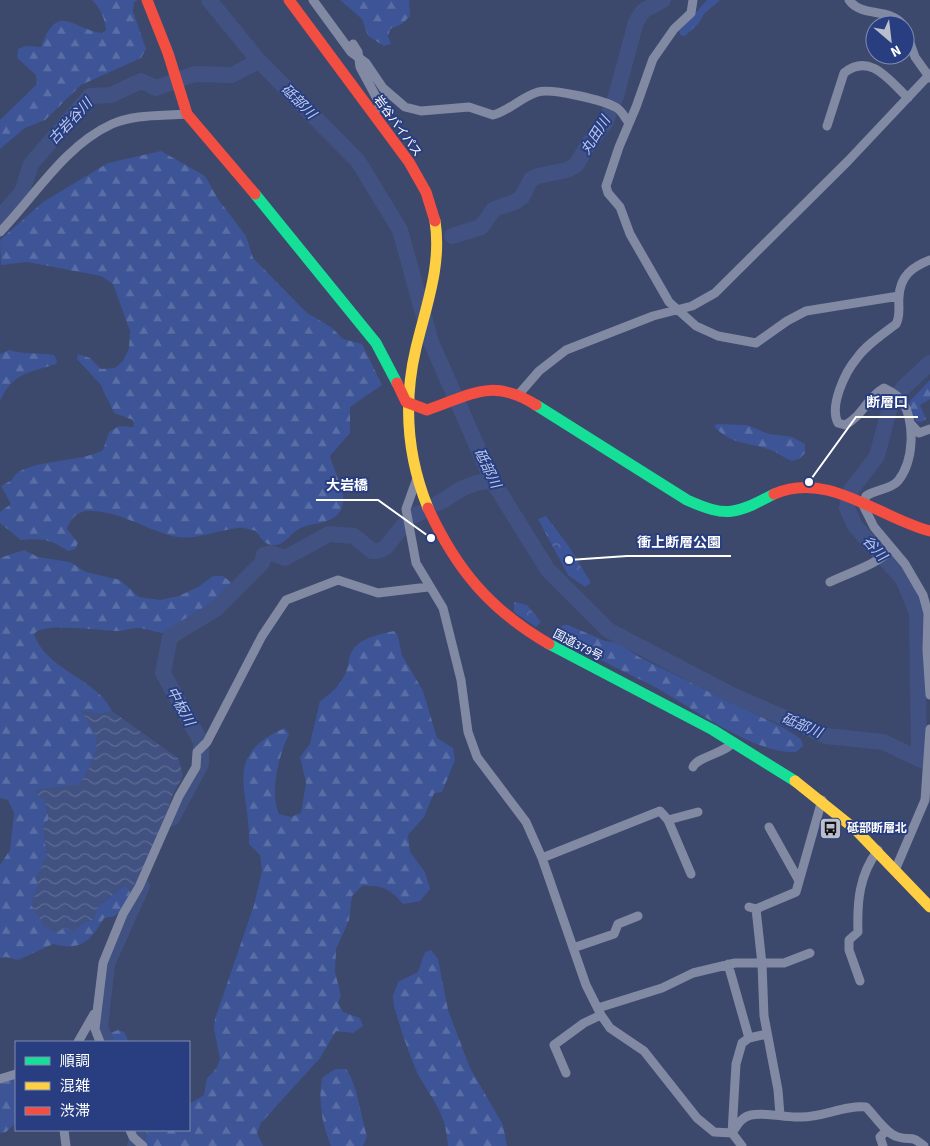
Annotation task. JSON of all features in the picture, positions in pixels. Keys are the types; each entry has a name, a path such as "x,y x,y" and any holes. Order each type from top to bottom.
{"main road":[{"path":"147,0 187,114 195,126 252,190 376,342 406,402 427,410 479,391 507,389 519,394 687,500 709,511 731,513 799,486 818,486 902,523 930,531"},
{"name":"岩谷バイパス","path":"288,0 414,172 435,220 438,248 433,286"},
{"name":"国道379号","path":"433,286 416,352 406,402 408,442 416,481 433,523 456,562 500,611 539,640 734,742 772,764 822,800 878,850 930,907"}],"street":[{"path":"313,0 351,52 366,63 383,88 405,107 413,110 451,110 469,107 493,115 540,91 551,91 608,103 619,109 629,123"},
{"path":"692,0 692,12 674,29 653,59 606,186 608,193 620,207 635,242 669,302 696,326 718,336 756,343 787,321 806,311 899,296"},
{"path":"849,0 862,10 891,15"},
{"path":"353,44 360,59 360,67 381,106 372,113"},
{"path":"519,394 539,370 566,350 652,316 692,306 715,293 929,76 915,57"},
{"path":"827,126 844,73 859,65 868,64 875,67 908,98"},
{"path":"0,232 20,211 50,173 89,137 113,124 138,118 187,114"},
{"path":"930,260 908,272 902,281 899,296 899,318 896,324 862,351 852,364 836,400 834,411 838,423 845,425 852,422 866,409 871,397 884,388 900,399 910,422 912,434 909,456 903,474 896,483 866,496 859,503 891,551 915,578 928,613 927,650 930,695"},
{"path":"910,422 919,433 930,429"},
{"path":"416,481 406,509 416,562 428,587 443,608 461,680 468,732 477,757 526,822 542,858 573,948 599,1012 610,1028 644,1051 697,1118 714,1132 732,1133"},
{"path":"830,582 880,560 891,551"},
{"path":"100,1041 95,1029 103,963 122,914 139,888 179,796 193,774 197,752 207,742 262,636 279,608 286,600 338,580 378,593 428,587"},
{"path":"896,868 925,800 930,729"},
{"path":"694,767 698,760 715,755 730,747 734,742"},
{"path":"780,1116 772,1053 767,1034 762,964 753,908 796,892 822,800"},
{"path":"542,858 660,811 668,820 691,874"},
{"path":"668,820 698,812"},
{"path":"769,828 798,880"},
{"path":"860,981 849,950 849,940 858,932 859,892 868,864 878,850"},
{"path":"573,948 614,934 618,924 638,916"},
{"path":"566,1073 554,1045 599,1012 662,988 693,973 728,964 784,963 810,954"},
{"path":"728,964 749,1038"},
{"path":"79,1041 96,1012"},
{"path":"742,1146 732,1133 736,1064 742,1043 749,1038 767,1034"},
{"path":"0,1079 15,1074"},
{"path":"732,1133 739,1122 750,1115 801,1118 818,1116 852,1106 866,1107 887,1130 898,1137 914,1138 924,1146"},
{"path":"882,1146 880,1137 887,1130"},
{"path":"64,1131 66,1146"},
{"path":"130,1131 133,1137 143,1146"}],"green space":[{"path":"92,0 138,0 134,2 133,11 146,49 141,58 81,85 45,120 25,128 0,149 0,120 37,84 36,75 17,58 18,49 26,46 41,47 47,33 60,21 67,21 102,33 106,30 105,21 100,10"},
{"path":"340,0 409,0 410,16 402,24 390,29 388,37 391,44 384,46 368,36 362,19"},
{"path":"707,0 720,0 704,14 699,23 685,36 680,35 679,31"},
{"path":"161,151 205,176 218,199 246,236 253,258 307,313 331,327 343,339 362,344 382,385 350,407 350,433 330,456 341,485 343,503 341,510 336,516 325,522 299,529 278,545 271,545 265,542 256,531 245,528 185,538 166,534 122,517 89,511 78,514 68,525 67,529 78,543 75,549 68,551 46,540 21,540 0,523 0,512 11,504 1,486 12,480 17,473 27,468 81,457 103,450 109,432 119,426 134,427 133,420 114,413 101,385 77,359 78,354 90,358 101,369 115,368 123,361 129,348 130,331 113,284 101,276 27,262 1,265 0,240 43,202 108,163"},
{"path":"9,350 54,355 57,360 56,364 30,372 16,379 10,384 0,401 0,354"},
{"path":"930,380 930,399 920,405 926,419 921,422 916,421 910,409 910,401"},
{"path":"717,424 747,425 769,434 792,437 805,444 805,453 799,459 792,461 763,447 733,440 714,426"},
{"path":"546,516 568,545 591,583 585,587 568,575 538,519"},
{"path":"24,550 38,557 70,562 86,572 120,580 139,597 160,600 179,596 198,587 213,576 223,576 232,583 231,589 199,619 177,631 165,633 138,628 112,631 50,628 40,630 34,634 40,646 49,657 95,690 112,711 100,714 81,711 95,731 98,751 80,784 45,801 49,819 43,826 47,856 37,876 38,886 31,905 74,932 82,923 93,920 98,907 125,885 131,893 125,905 115,916 104,918 94,933 84,943 71,946 53,944 18,960 6,957 0,958 0,865 10,850 14,813 8,800 0,798 0,558"},
{"path":"514,602 527,605 541,622 536,627 514,612"},
{"path":"563,625 568,625 605,641 619,643 639,657 784,728 801,739 803,746 796,752 780,751 742,738 653,686 582,649 560,634 560,628"},
{"path":"394,631 398,636 402,655 423,691 437,738 453,748 455,760 442,792 434,793 424,817 408,835 410,852 425,872 430,889 420,901 403,904 390,891 375,886 362,886 352,896 349,920 336,949 335,972 341,996 338,1003 343,1012 360,1018 363,1026 353,1033 336,1031 320,1058 261,1123 257,1133 263,1146 147,1146 142,1131 190,1131 190,1103 204,1095 207,1078 216,1069 220,1059 214,1029 215,1019 254,905 262,871 260,855 249,844 243,777 246,763 252,750 265,739 285,728 289,734 276,774 276,805 279,814 291,817 301,813 306,783 300,757 310,744 320,701 332,692 342,680 351,653 355,647 368,638"},
{"path":"431,950 438,959 448,1010 470,1068 503,1125 507,1146 448,1146 442,1117 412,1061 399,1024 393,996 398,982 418,972 425,952"},
{"path":"118,1030 124,1032 128,1041 110,1041 108,1034"},
{"path":"335,1069 346,1069 353,1083 367,1136 363,1146 331,1146 328,1138 323,1121 320,1096 322,1078"},
{"path":"15,1078 15,1124 6,1132 0,1133 0,1084"}],"water":[{"path":"80,710 100,714 112,711 179,759 183,776 173,794 151,858 131,893 125,885 98,907 93,920 82,923 74,932 65,928 57,933 44,926 31,905 38,886 37,876 47,856 43,826 49,819 45,801 33,790 80,784 92,763 96,740 93,731"}],"waterway":[{"name":"砥部川","path":"209,0 259,61 358,161 400,230 431,342 492,480 548,570 608,630 732,695 826,736 883,742 930,764"},
{"name":"丸田川","path":"452,236 481,227 494,209 515,202 522,197 531,179 567,170 576,165 590,142 605,123 616,96 636,22 643,11 663,0"},
{"name":"古岩谷川","path":"0,217 22,192 31,164 90,96 111,95 141,81 156,88 195,74 232,75 259,61"},
{"name":"谷川","path":"919,757 917,613 903,579 855,526 847,508 851,490 877,456 891,403 904,387 930,363"},
{"name":"中板川","path":"438,503 466,487 492,480"},
{"name":"中板川","path":"412,516 420,513"},
{"name":"中板川","path":"172,818 201,764 201,742 163,673 170,637 216,609 262,563 264,555 271,553 285,558 329,534 354,536 372,551 378,551 385,548 403,526"},
{"name":"中板川","path":"106,1041 100,1027 107,964 142,886"},
{"name":"中板川","path":"135,1146 139,1135 137,1131"}],"traffic: fast":[{"path":"255,194 376,343 397,383"},
{"path":"536,405 687,500 701,506 731,511 750,506 774,494"},
{"path":"549,644 713,730 795,781"}],"traffic: slow":[{"path":"428,508 415,469 409,429 409,389 416,348 435,269 437,237 435,221"},
{"path":"795,781 856,830 930,907"}],"traffic: jam":[{"path":"147,0 168,53 187,114 255,194"},
{"path":"289,0 409,162 426,192 435,221"},
{"path":"397,383 406,402 427,410 469,394 494,390 507,392 536,405"},
{"path":"774,494 794,488 814,488 834,492 911,525 930,531"},
{"path":"428,508 450,550 477,586 509,617 549,644"}],"place":[{"name":"断層口","path":"809,482"},
{"name":"大岩橋","path":"431,538"},
{"name":"衝上断層公園","path":"569,560"},
{"name":"砥部断層北","path":"831,828"}]}
